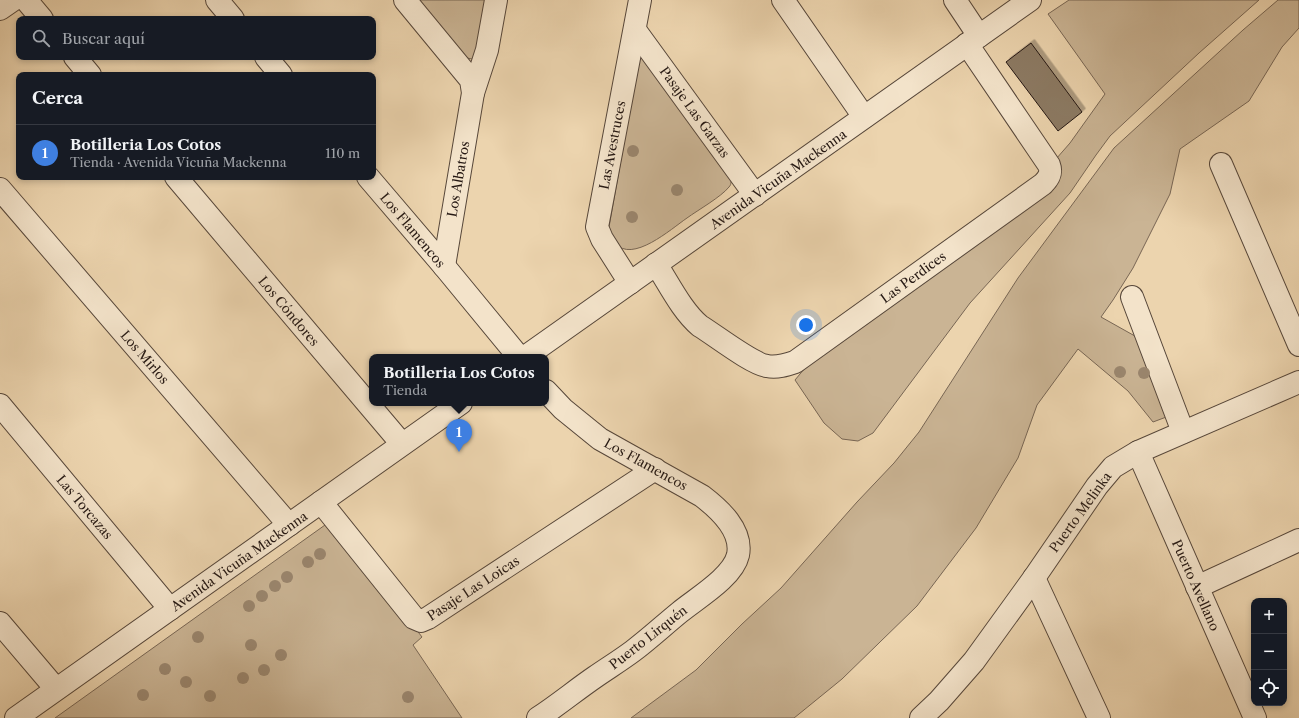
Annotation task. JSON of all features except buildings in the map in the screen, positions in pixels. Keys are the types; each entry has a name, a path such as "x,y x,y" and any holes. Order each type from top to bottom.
{"street":[{"path":"0,9 13,0"},
{"path":"26,0 39,16"},
{"path":"217,0 230,16"},
{"name":"Los Albatros","path":"405,0 471,80 473,93"},
{"name":"Los Albatros","path":"444,266 473,93 488,50 496,0"},
{"name":"Las Avestruces","path":"630,283 602,239 598,226 599,213 640,0"},
{"path":"783,0 864,117"},
{"path":"955,0 973,40"},
{"name":"Avenida Vicuña Mackenna","path":"530,354 1030,0"},
{"name":"Pasaje Las Garzas","path":"635,30 755,195"},
{"name":"Las Perdices","path":"656,264 684,309 700,326 755,362 767,366 782,366 795,362 1047,180 1050,174 1049,165 973,40"},
{"path":"77,60 87,72"},
{"path":"268,60 278,72"},
{"path":"1221,164 1299,345"},
{"name":"Los Cóndores","path":"179,180 369,405"},
{"name":"Los Flamencos","path":"371,180 517,354"},
{"name":"Los Mirlos","path":"0,189 289,525"},
{"path":"1132,297 1184,432"},
{"name":"Puerto Melinka","path":"921,718 942,710 974,661 1034,578 1097,486 1113,467 1138,452 1299,382"},
{"name":"Los Flamencos","path":"549,395 580,425 600,439 702,496 714,505 724,516 739,542"},
{"name":"Las Torcazas","path":"0,405 170,609"},
{"name":"Los Cóndores","path":"370,406 402,444"},
{"name":"Avenida Vicuña Mackenna","path":"16,718 457,406"},
{"name":"Puerto Avellano","path":"1138,452 1255,718"},
{"name":"Pasaje Las Loicas","path":"321,502 414,618 421,621 428,618 655,469"},
{"path":"1197,587 1299,540"},
{"name":"Puerto Lirquén","path":"538,718 634,650 682,610 707,592 732,568 738,556 739,542"},
{"path":"1034,578 1099,718"},
{"path":"0,623 56,690"}],"shaded area":[{"path":"419,0 488,0 477,56 472,59 467,58"},
{"path":"1069,0 1259,0 1199,53 1110,136 1070,193 970,303 873,433 858,441 842,439 824,423 795,380 810,362 1045,192 1056,159 1070,143 1105,94 1048,14"},
{"path":"1278,0 1299,0 1299,28 1282,47 1249,101 1180,149 1170,194 1133,268 1101,317 1142,340 1169,416 1153,422 1128,391 1078,349 1037,405 1018,458 976,528 917,606 842,679 794,718 631,718 696,670 781,588 857,502 894,463 919,432 1018,278 1114,148"},
{"path":"640,53 731,175 731,182 730,186 721,195 662,236 641,247 631,250 622,248 615,243 610,236 609,227"},
{"path":"332,520 422,637 413,645 462,718 55,718"}],"place":[{"name":"Botilleria Los Cotos","path":"459,452"}]}
